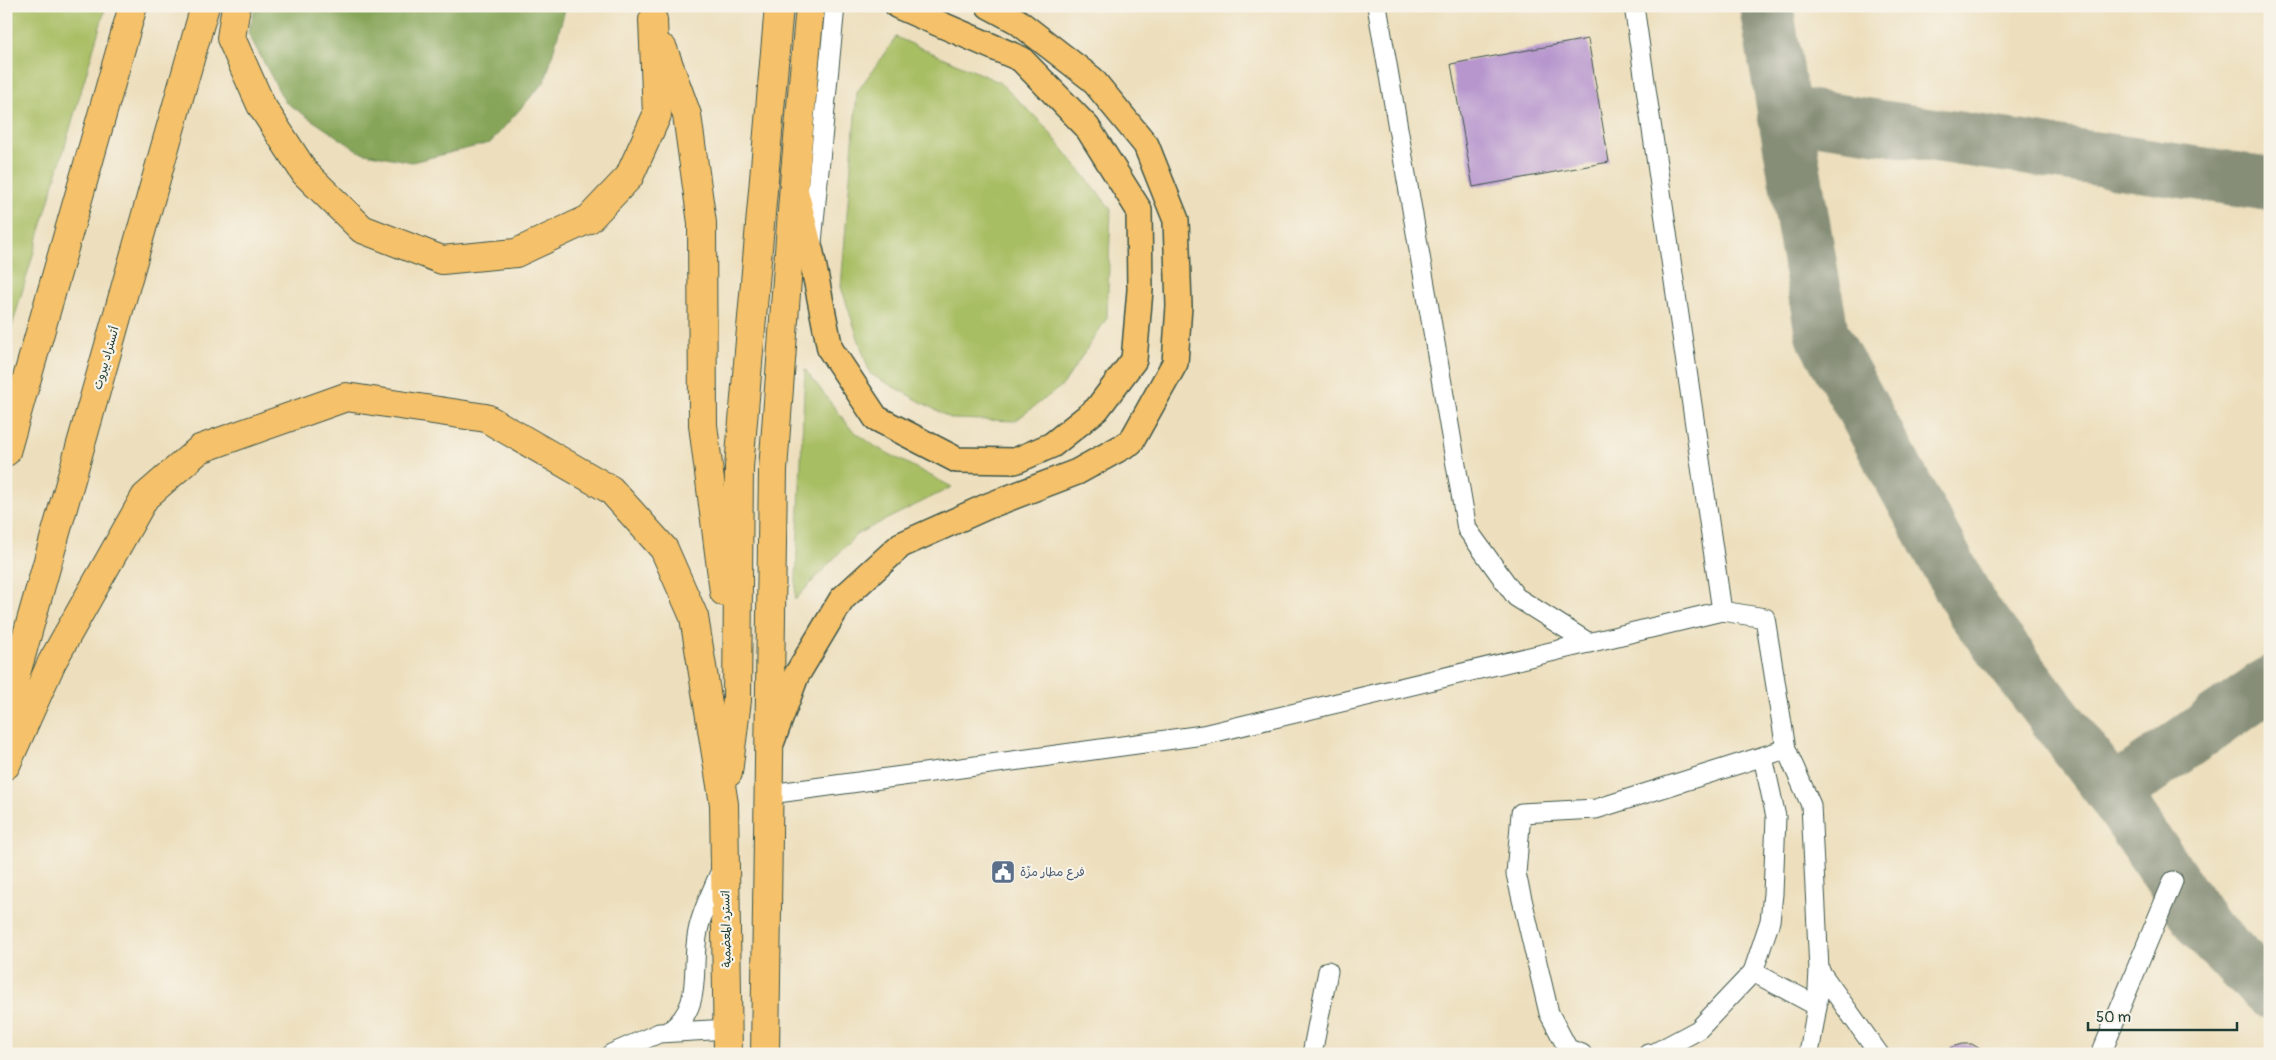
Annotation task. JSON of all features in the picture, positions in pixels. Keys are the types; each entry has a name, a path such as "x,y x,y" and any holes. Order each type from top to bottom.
{"highway":[{"path":"6,452 133,6"},
{"name":"أتستراد بيروت","path":"6,709 205,6"},
{"path":"236,6 232,38 262,105 304,173 362,229 442,260 516,253 589,219 629,177 657,115 649,13"},
{"path":"724,804 737,700 739,467 779,6"},
{"path":"765,1054 773,470 794,184 810,6"},
{"path":"649,13 686,115 702,223 704,424 737,700"},
{"path":"6,765 52,662 146,498 200,449 346,397 486,418 611,490 664,549 694,617 724,804"},
{"name":"اتسترد المعضمية","path":"724,804 728,1042"}],"main road":[{"path":"794,184 811,253 830,349 876,418 957,460 1015,461 1052,445 1097,409 1134,360 1140,290 1139,210 1087,127 1021,59 898,6"},
{"path":"770,745 796,676 842,599 902,545 988,506 1077,472 1131,442 1175,363 1180,306 1176,220 1146,145 1092,79 1017,21 989,6"}],"street":[{"path":"811,253 835,6"},
{"path":"1377,6 1466,529 1516,597 1590,643"},
{"path":"1634,6 1722,611"},
{"path":"770,794 1203,735 1722,611 1765,618 1786,749 1811,805 1819,970 1817,1006 1809,1054"},
{"path":"1582,1054 1568,1049 1549,1013 1516,874 1521,813 1596,809 1786,749"},
{"path":"1648,1054 1698,1030 1753,972 1770,921 1773,894 1776,817 1764,757"},
{"path":"668,1032 684,1019 690,1006 694,993 698,929 725,861"},
{"path":"2101,1054 2173,881"},
{"path":"1819,970 1879,1054"},
{"path":"1312,1054 1328,972"},
{"path":"1753,972 1817,1006"},
{"path":"611,1054 650,1036 668,1032 728,1042"}],"green space":[{"path":"6,6 106,6 6,347"},
{"path":"256,6 566,6 545,81 490,143 412,162 360,152 285,102 248,33"},
{"path":"896,37 999,82 1042,123 1111,209 1107,318 1063,385 1015,421 952,419 870,374 841,287 857,92"},
{"path":"805,369 851,429 876,447 952,487 857,534 795,600"}],"building":[{"path":"1588,39 1609,162 1473,187 1451,64"},
{"path":"1972,1044 1988,1054 1942,1054 1952,1047"}],"taxiway":[{"path":"1766,6 1822,334 1973,610 2113,793 2205,928 2270,992"},
{"path":"1784,113 2270,184"},
{"path":"2113,793 2270,683"}],"place":[{"name":"فرع مطار مزّة","path":"1003,872"}]}
